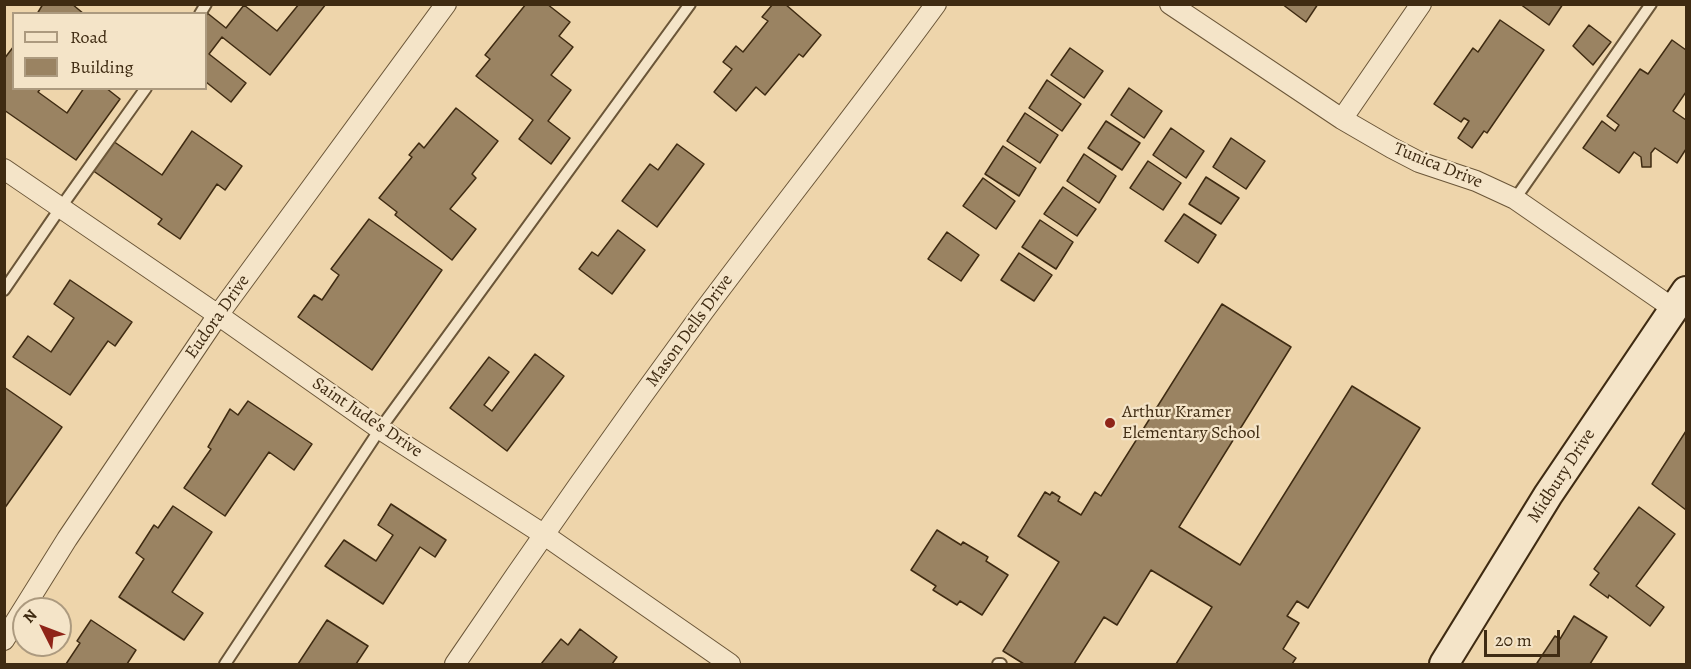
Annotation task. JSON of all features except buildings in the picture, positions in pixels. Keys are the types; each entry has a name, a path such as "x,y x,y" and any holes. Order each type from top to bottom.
{"street":[{"name":"Eudora Drive","path":"4,640 67,539 218,315 446,4"},
{"name":"Mason Dells Drive","path":"454,664 543,534 704,312 936,4"},
{"path":"1342,119 1421,4"},
{"name":"Tunica Drive","path":"1170,5 1342,119 1419,162 1476,181 1515,199 1680,300"},
{"name":"Saint Jude's Drive","path":"4,169 380,429 543,534 710,655 730,664"},
{"name":"Midbury Drive","path":"1444,664 1548,495 1680,300"}],"lane":[{"path":"225,664 380,429 690,4"},
{"path":"1515,199 1651,4"},
{"path":"4,290 145,90"}],"place":[{"name":"Arthur Kramer Elementary School","path":"1110,423"}]}
